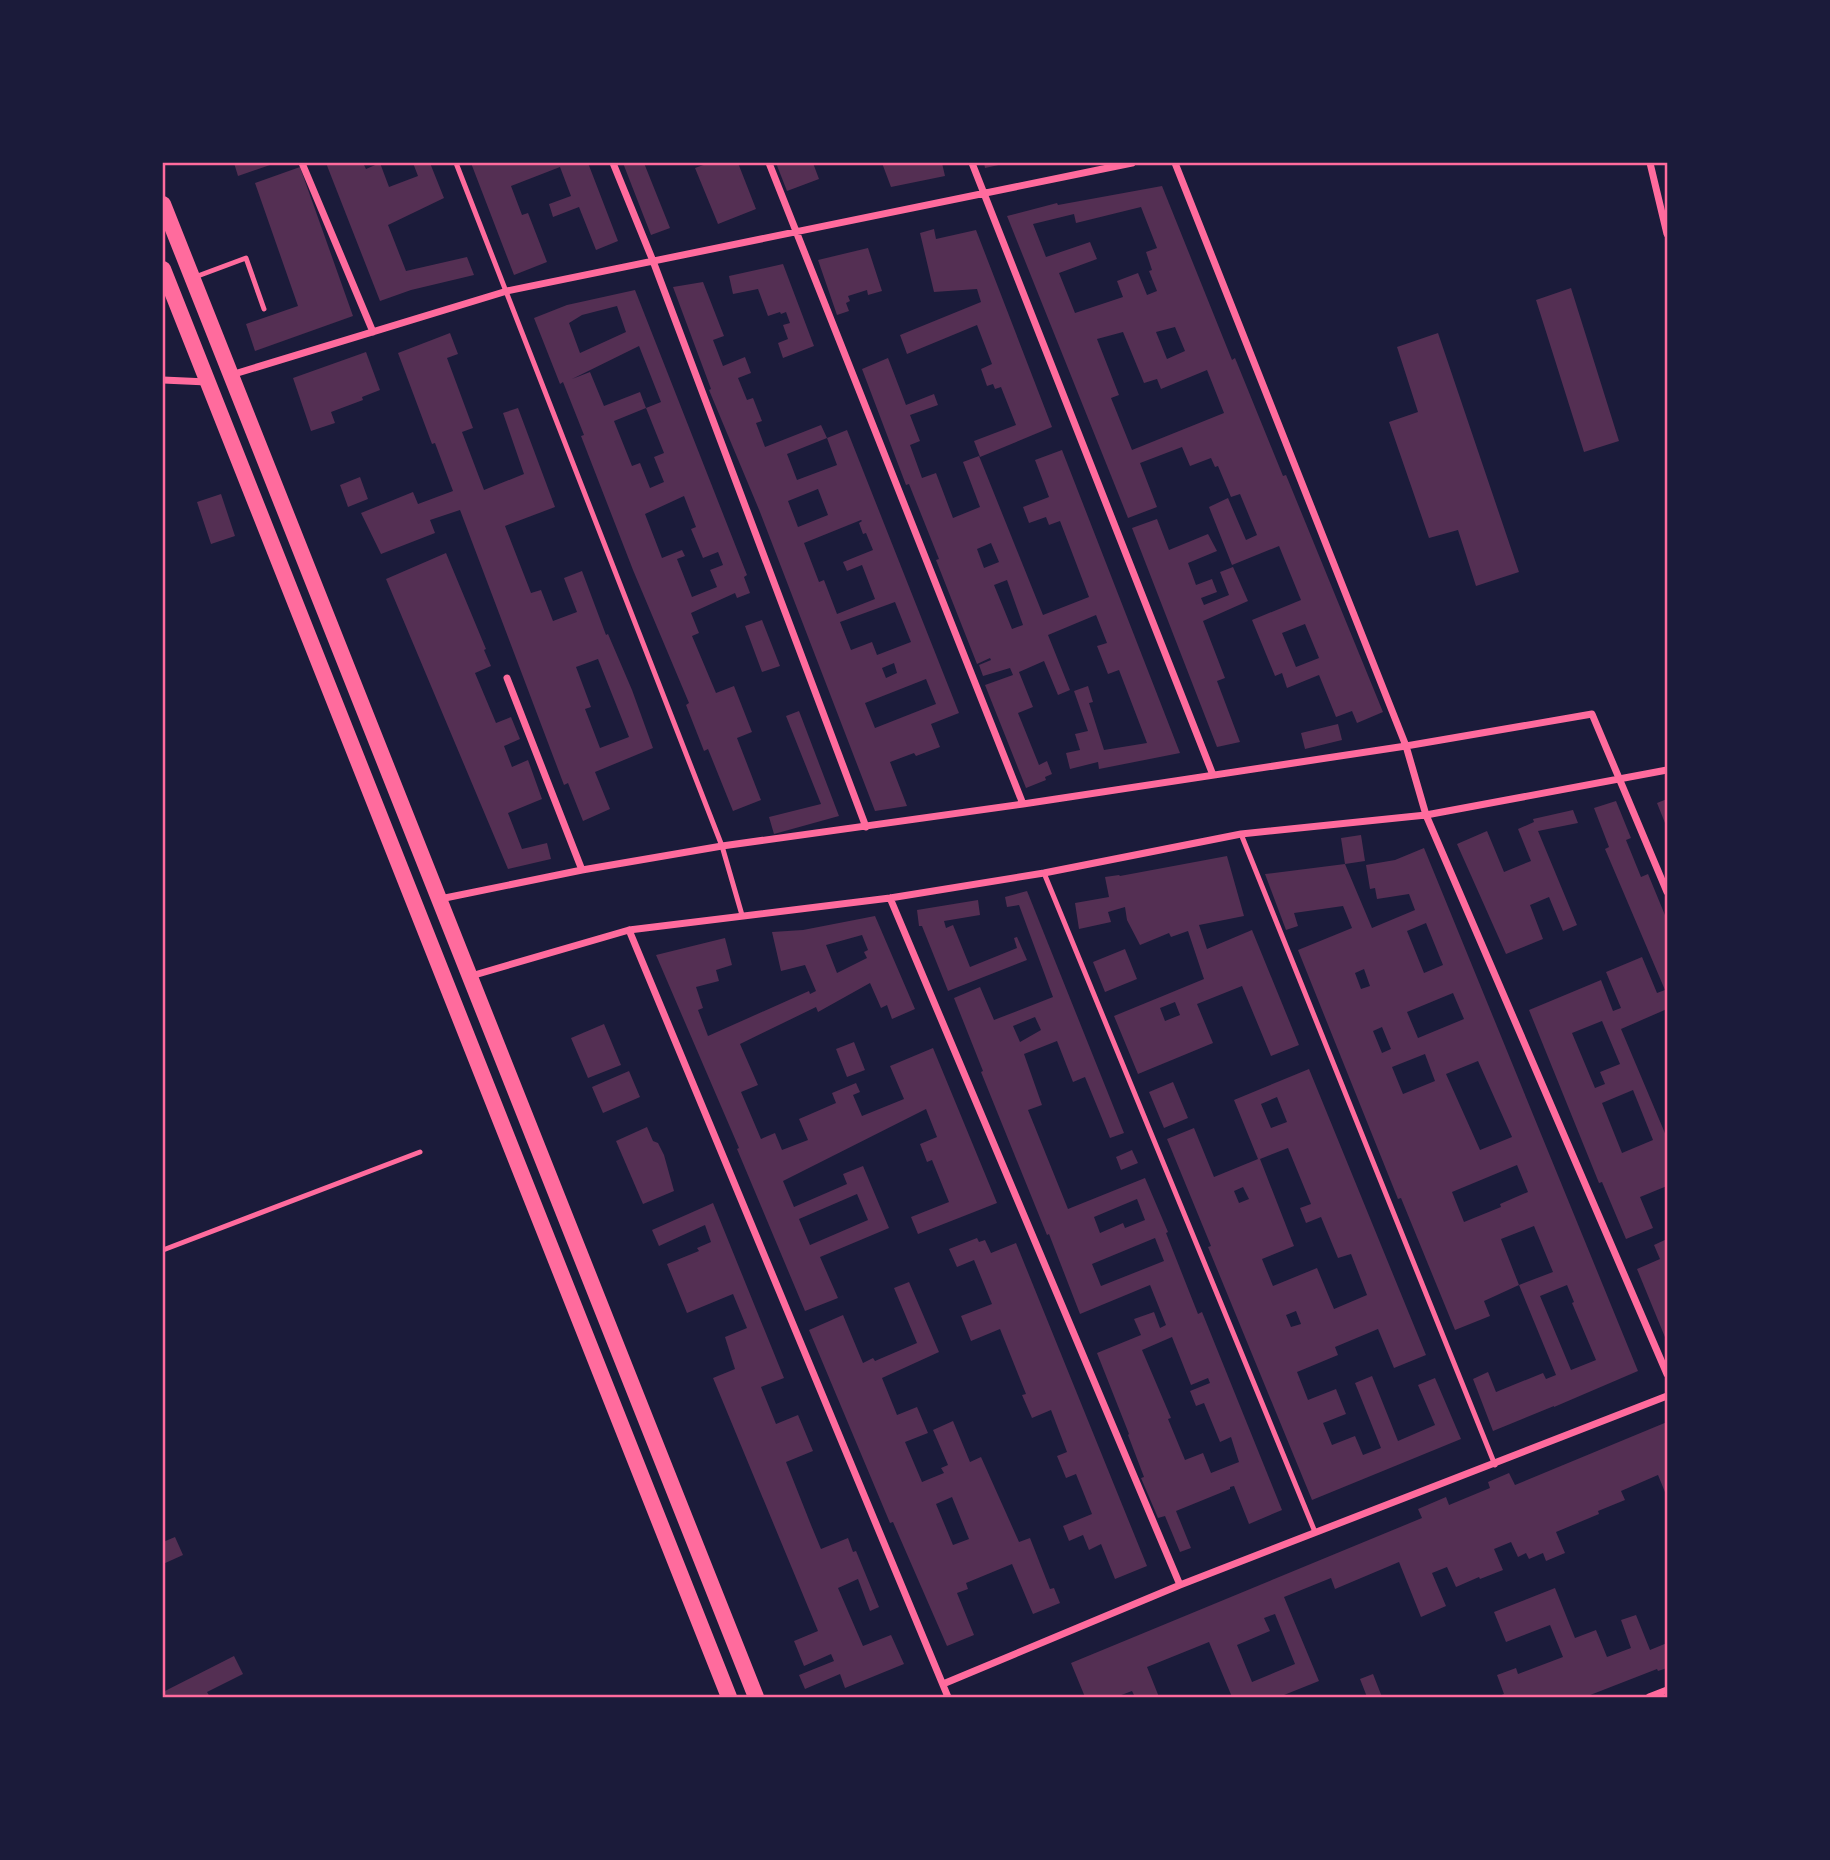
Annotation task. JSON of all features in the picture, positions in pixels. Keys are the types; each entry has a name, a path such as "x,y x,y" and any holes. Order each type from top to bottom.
{"highway":[{"path":"163,204 756,1697"},
{"path":"163,269 729,1697"}],"street":[{"path":"302,163 373,332"},
{"path":"613,163 653,261 866,827"},
{"path":"769,163 1023,804"},
{"path":"972,163 1213,775"},
{"path":"231,375 507,291 1132,163"},
{"path":"1175,163 1406,746 1426,815 1667,1374"},
{"path":"1650,163 1667,234"},
{"path":"163,380 208,382"},
{"path":"506,678 582,870"},
{"path":"440,899 582,870 722,846 1406,746 1592,714 1667,892"},
{"path":"470,976 629,930 890,898 1044,873 1241,834 1426,815 1667,770"},
{"path":"890,898 1180,1585"},
{"path":"629,930 948,1697"},
{"path":"943,1684 1180,1585 1667,1396"},
{"path":"1649,1697 1667,1690"}],"lane":[{"path":"456,163 722,846 742,915"},
{"path":"192,278 246,258 264,309"},
{"path":"1241,834 1495,1465"},
{"path":"1044,873 1315,1532"},
{"path":"163,1250 420,1152"}],"building":[{"path":"234,163 269,163 270,165 238,176"},
{"path":"326,163 363,163 366,169 380,163 389,187 418,176 413,163 430,163 444,198 388,225 406,271 467,257 474,275 411,290 380,301"},
{"path":"471,163 588,163 618,241 596,250 579,207 553,217 549,204 571,196 560,167 511,186 522,215 528,213 547,262 514,275"},
{"path":"623,163 644,163 670,228 651,235"},
{"path":"709,163 738,163 756,209 718,224 695,168"},
{"path":"776,163 813,163 819,179 787,191"},
{"path":"882,163 942,163 945,176 891,187"},
{"path":"984,163 1003,163 1003,164 985,168"},
{"path":"300,167 353,316 255,351 246,324 298,306 255,183"},
{"path":"1162,186 1232,360 1235,358 1283,476 1286,475 1383,712 1357,723 1352,711 1336,717 1319,675 1287,688 1282,673 1275,676 1252,620 1301,600 1279,546 1232,565 1209,507 1228,498 1246,540 1257,535 1240,494 1231,497 1218,466 1215,467 1211,458 1190,466 1182,447 1140,463 1157,507 1128,518 1007,216 1057,203 1058,205","holes":["1141,207 1157,248 1146,252 1152,270 1149,271 1157,291 1147,295 1138,273 1117,281 1123,297 1075,313 1059,273 1097,259 1090,242 1046,257 1033,224 1074,214 1076,223","1175,327 1185,351 1167,359 1156,332","1123,332 1144,383 1157,379 1161,389 1207,370 1224,413 1132,450 1111,398 1119,395 1097,339","1305,624 1319,658 1296,667 1282,633"]},
{"path":"934,229 936,239 976,230 1052,427 980,457 974,441 1016,425 1001,387 995,389 993,384 987,386 981,369 992,364 977,325 907,354 900,335 981,302 977,289 934,292 920,233"},
{"path":"868,248 882,291 868,295 867,290 848,296 850,301 846,303 849,311 837,315 818,260"},
{"path":"783,264 814,346 783,358 778,343 788,339 783,325 790,323 786,312 768,316 758,289 733,294 729,276"},
{"path":"703,282 724,336 713,340 723,366 745,357 751,373 738,378 747,400 753,398 762,421 756,423 765,447 821,425 827,438 847,430 959,713 931,724 940,747 890,762 907,806 875,811 760,512 709,390 711,389 673,287","holes":["827,438 837,465 797,480 787,454","818,489 828,515 798,527 788,501","861,520 859,523 863,534 866,533 873,550 843,562 847,571 862,565 875,599 837,614 824,580 819,582 804,543","895,602 911,642 877,655 872,642 851,650 840,622","894,663 897,673 886,678 882,668","926,679 936,704 875,728 865,703"]},
{"path":"1571,288 1619,441 1584,452 1536,300"},
{"path":"635,290 747,575 744,577 750,593 737,598 735,593 691,613 699,633 692,636 716,693 734,686 752,732 737,738 761,800 733,811 708,749 704,751 686,705 689,703 581,436 584,435 534,318 567,305","holes":["617,306 626,332 580,353 569,323 582,315","639,346 661,402 646,408 640,392 604,406 590,372 572,379","646,408 664,453 654,457 664,482 650,488 640,463 632,466 614,421","684,496 696,527 691,529 703,558 718,552 723,565 710,570 717,587 692,597 677,559 685,556 682,550 662,558 645,514"]},
{"path":"450,333 458,354 447,358 473,428 462,432 484,490 524,474 503,413 518,408 555,507 505,526 531,593 541,590 553,621 577,612 564,578 582,571 606,635 608,634 632,690 653,748 595,772 610,809 583,821 568,783 564,785 460,510 430,520 435,533 381,554 361,513 413,492 418,504 453,491 435,443 432,444 398,353","holes":["598,659 629,737 600,748 585,709 591,707 576,667"]},
{"path":"1438,333 1519,572 1476,586 1458,530 1429,538 1389,422 1418,412 1397,347"},
{"path":"366,352 380,390 362,397 363,400 331,412 335,423 311,431 293,378"},
{"path":"888,358 906,405 934,394 938,405 910,415 920,441 910,445 922,478 936,473 953,518 980,507 963,462 979,456 1043,615 1089,597 1060,521 1049,525 1046,517 1029,523 1023,507 1049,497 1035,460 1062,450 1180,753 1099,769 1098,762 1070,769 1066,753 1080,750 1075,734 1088,731 1074,691 1088,686 1093,702 1089,703 1104,750 1147,743 1119,670 1108,674 1097,646 1107,643 1096,615 1048,635 1070,690 1058,695 1044,661 1019,672 1033,707 1018,713 1039,765 1047,761 1052,774 1045,777 1046,780 1026,788 985,685 1013,675 1010,668 983,676 979,665 991,660 990,658 977,664 936,560 939,559 909,484 906,485 862,369","holes":["991,543 999,562 984,568 977,549","1007,580 1023,625 1012,629 994,585"]},
{"path":"360,477 368,499 348,507 340,485"},
{"path":"221,494 235,536 211,544 197,502"},
{"path":"1157,519 1169,550 1208,534 1217,551 1188,563 1196,585 1212,579 1217,592 1201,598 1204,605 1229,595 1220,572 1233,567 1248,601 1203,621 1225,678 1217,681 1240,742 1217,747 1132,528"},
{"path":"446,553 491,666 475,673 496,723 511,717 520,739 504,746 512,767 528,760 542,799 508,813 522,849 547,843 551,859 508,869 386,579"},
{"path":"762,620 780,666 762,672 745,626"},
{"path":"799,711 839,816 774,834 769,817 821,804 786,716"},
{"path":"1338,724 1342,740 1305,749 1301,733"},
{"path":"1667,799 1667,828 1657,803"},
{"path":"1616,801 1631,838 1626,840 1641,877 1648,874 1667,920 1667,1009 1621,1029 1667,1138 1667,1186 1640,1197 1653,1228 1626,1239 1602,1182 1599,1183 1529,1010 1601,980 1613,1011 1621,1008 1606,972 1642,957 1657,993 1665,990 1605,849 1609,847 1594,808","holes":["1602,1021 1620,1064 1600,1072 1605,1084 1595,1088 1572,1033","1633,1090 1653,1140 1622,1153 1602,1103"]},
{"path":"1573,810 1578,823 1538,831 1577,925 1563,931 1549,897 1530,905 1543,939 1506,954 1457,844 1487,831 1504,872 1531,861 1518,829 1534,822 1533,819"},
{"path":"1361,835 1365,861 1345,864 1341,838"},
{"path":"1424,848 1638,1371 1493,1431 1473,1379 1488,1372 1496,1392 1543,1373 1546,1379 1556,1375 1519,1285 1484,1301 1490,1316 1455,1330 1401,1198 1398,1199 1298,950 1352,928 1343,906 1294,913 1298,926 1286,930 1265,874 1345,864 1372,928 1415,910 1409,894 1377,899 1375,888 1370,889 1366,865 1395,860","holes":["1426,923 1443,965 1424,973 1407,931","1364,969 1370,986 1361,989 1355,973","1453,993 1464,1019 1418,1038 1407,1012","1382,1027 1391,1049 1382,1053 1373,1031","1425,1054 1435,1081 1403,1094 1392,1067","1478,1061 1512,1137 1480,1150 1446,1074","1517,1165 1528,1192 1500,1204 1501,1207 1464,1222 1452,1192","1534,1226 1553,1272 1519,1285 1501,1239","1567,1285 1596,1360 1571,1370 1540,1296"]},
{"path":"1227,856 1244,916 1199,925 1207,949 1252,930 1299,1045 1271,1056 1242,986 1197,1004 1213,1043 1138,1074 1114,1016 1204,979 1188,931 1171,937 1169,933 1140,945 1127,920 1125,907 1108,912 1111,922 1079,929 1075,903 1109,897 1105,877","holes":["1175,1002 1180,1015 1165,1021 1160,1008"]},
{"path":"1027,891 1124,1133 1110,1138 1085,1077 1073,1082 1057,1041 1024,1054 1042,1105 1028,1110 1068,1209 1145,1178 1198,1314 1202,1312 1282,1510 1249,1524 1234,1486 1230,1487 1176,1511 1191,1548 1180,1552 1165,1516 1158,1518 1141,1478 1144,1477 1129,1434 1097,1353 1141,1335 1134,1319 1154,1312 1160,1328 1166,1325 1150,1285 1080,1314 981,1072 983,1071 954,998 980,987 994,1020 1053,997 1019,905 1007,907 1005,897","holes":["1035,1017 1041,1030 1020,1042 1013,1026","1137,1199 1145,1220 1125,1228 1123,1223 1100,1233 1094,1217","1155,1238 1164,1261 1101,1286 1092,1264","1172,1337 1191,1385 1208,1378 1210,1383 1190,1391 1196,1406 1204,1403 1220,1442 1231,1437 1239,1462 1211,1473 1203,1453 1185,1460 1168,1419 1171,1418 1142,1350"]},
{"path":"978,900 980,915 944,921 946,928 953,925 970,967 1017,948 1014,938 1017,937 1027,960 948,991 922,926 919,926 917,910"},
{"path":"875,916 915,1009 892,1019 887,1005 881,1008 870,983 818,1012 816,1007 740,1044 758,1085 741,1092 761,1139 775,1133 782,1150 808,1140 799,1119 836,1103 832,1093 856,1083 860,1092 853,1095 862,1116 904,1099 890,1066 933,1048 997,1203 918,1234 911,1217 949,1202 932,1160 927,1162 920,1144 937,1137 926,1109 783,1181 794,1207 847,1184 843,1174 863,1166 889,1228 820,1257 838,1298 805,1311 656,955 725,938 732,965 716,970 719,981 696,987 703,1008 698,1010 708,1036 809,991 810,994 816,991 805,965 781,971 772,932 803,930","holes":["862,935 868,950 864,952 867,958 837,973 826,945","857,1194 868,1220 810,1245 799,1219"]},
{"path":"1125,949 1137,979 1105,992 1093,962"},
{"path":"604,1024 621,1065 588,1078 571,1038"},
{"path":"854,1042 865,1070 847,1077 836,1049"},
{"path":"1309,1069 1426,1355 1394,1368 1378,1329 1335,1347 1338,1355 1297,1372 1308,1400 1336,1389 1346,1414 1323,1423 1332,1445 1355,1436 1363,1455 1381,1448 1355,1383 1372,1376 1398,1441 1435,1425 1418,1385 1435,1378 1461,1439 1312,1500 1208,1247 1211,1246 1167,1139 1194,1128 1214,1177 1258,1159 1234,1100","holes":["1277,1097 1287,1122 1271,1128 1261,1104","1288,1148 1311,1204 1300,1208 1306,1223 1321,1217 1338,1258 1351,1254 1367,1295 1334,1309 1317,1268 1273,1286 1262,1259 1294,1246 1260,1159","1243,1187 1249,1199 1239,1203 1234,1191","1296,1311 1301,1324 1291,1327 1286,1315"]},
{"path":"629,1071 640,1097 603,1113 592,1087"},
{"path":"1173,1082 1188,1118 1164,1128 1149,1092"},
{"path":"647,1127 653,1141 658,1143 664,1155 674,1191 643,1204 616,1141"},
{"path":"1132,1150 1138,1163 1121,1170 1116,1157"},
{"path":"713,1203 784,1378 761,1387 776,1424 798,1415 813,1451 786,1462 811,1525 821,1549 848,1538 853,1552 856,1551 879,1607 870,1611 858,1579 838,1588 863,1646 891,1635 904,1664 845,1688 840,1674 805,1689 799,1675 834,1661 831,1654 804,1666 794,1641 818,1631 713,1378 735,1369 725,1337 747,1328 733,1294 687,1313 667,1264 699,1251 697,1248 711,1242 705,1225 659,1246 652,1230"},
{"path":"977,1238 979,1242 985,1240 991,1253 1016,1243 1147,1566 1115,1579 1101,1544 1089,1550 1083,1535 1069,1541 1063,1526 1092,1514 1076,1474 1066,1478 1057,1456 1067,1452 1051,1410 1032,1418 1022,1395 1026,1394 1000,1329 971,1341 961,1316 992,1304 974,1260 957,1267 949,1249"},
{"path":"1667,1239 1667,1342 1637,1269 1660,1259 1654,1245"},
{"path":"909,1282 939,1352 882,1378 897,1415 917,1407 928,1433 905,1442 922,1482 944,1473 941,1468 948,1465 933,1430 953,1421 970,1462 981,1457 1019,1542 1030,1538 1050,1589 1054,1588 1060,1603 1033,1614 1012,1564 966,1583 968,1589 957,1593 974,1635 947,1646 893,1522 890,1523 809,1330 843,1315 863,1363 873,1358 875,1361 917,1343 894,1288","holes":["952,1497 969,1539 953,1545 936,1504"]},
{"path":"1667,1422 1667,1497 1658,1475 1621,1491 1625,1500 1556,1532 1565,1553 1546,1561 1543,1553 1529,1559 1526,1553 1518,1557 1511,1542 1494,1549 1503,1570 1456,1587 1447,1567 1432,1573 1446,1606 1421,1617 1399,1562 1335,1589 1331,1578 1284,1597 1319,1681 1279,1697 1232,1697 1209,1642 1147,1667 1159,1697 1135,1697 1132,1691 1116,1697 1085,1697 1071,1663 1422,1518 1418,1509 1446,1497 1449,1505 1490,1488 1488,1482 1509,1473 1515,1485","holes":["1275,1614 1295,1664 1252,1682 1237,1645 1270,1631 1264,1618"]},
{"path":"175,1537 183,1555 163,1564 163,1542"},
{"path":"1555,1588 1575,1638 1596,1630 1607,1657 1631,1648 1621,1620 1636,1615 1650,1650 1667,1643 1667,1668 1657,1669 1585,1697 1496,1697 1504,1694 1497,1675 1516,1668 1518,1674 1563,1657 1550,1625 1506,1642 1494,1612"},
{"path":"234,1656 243,1674 207,1692 210,1697 163,1697 163,1692"},
{"path":"1373,1674 1382,1697 1367,1697 1360,1679"}]}
